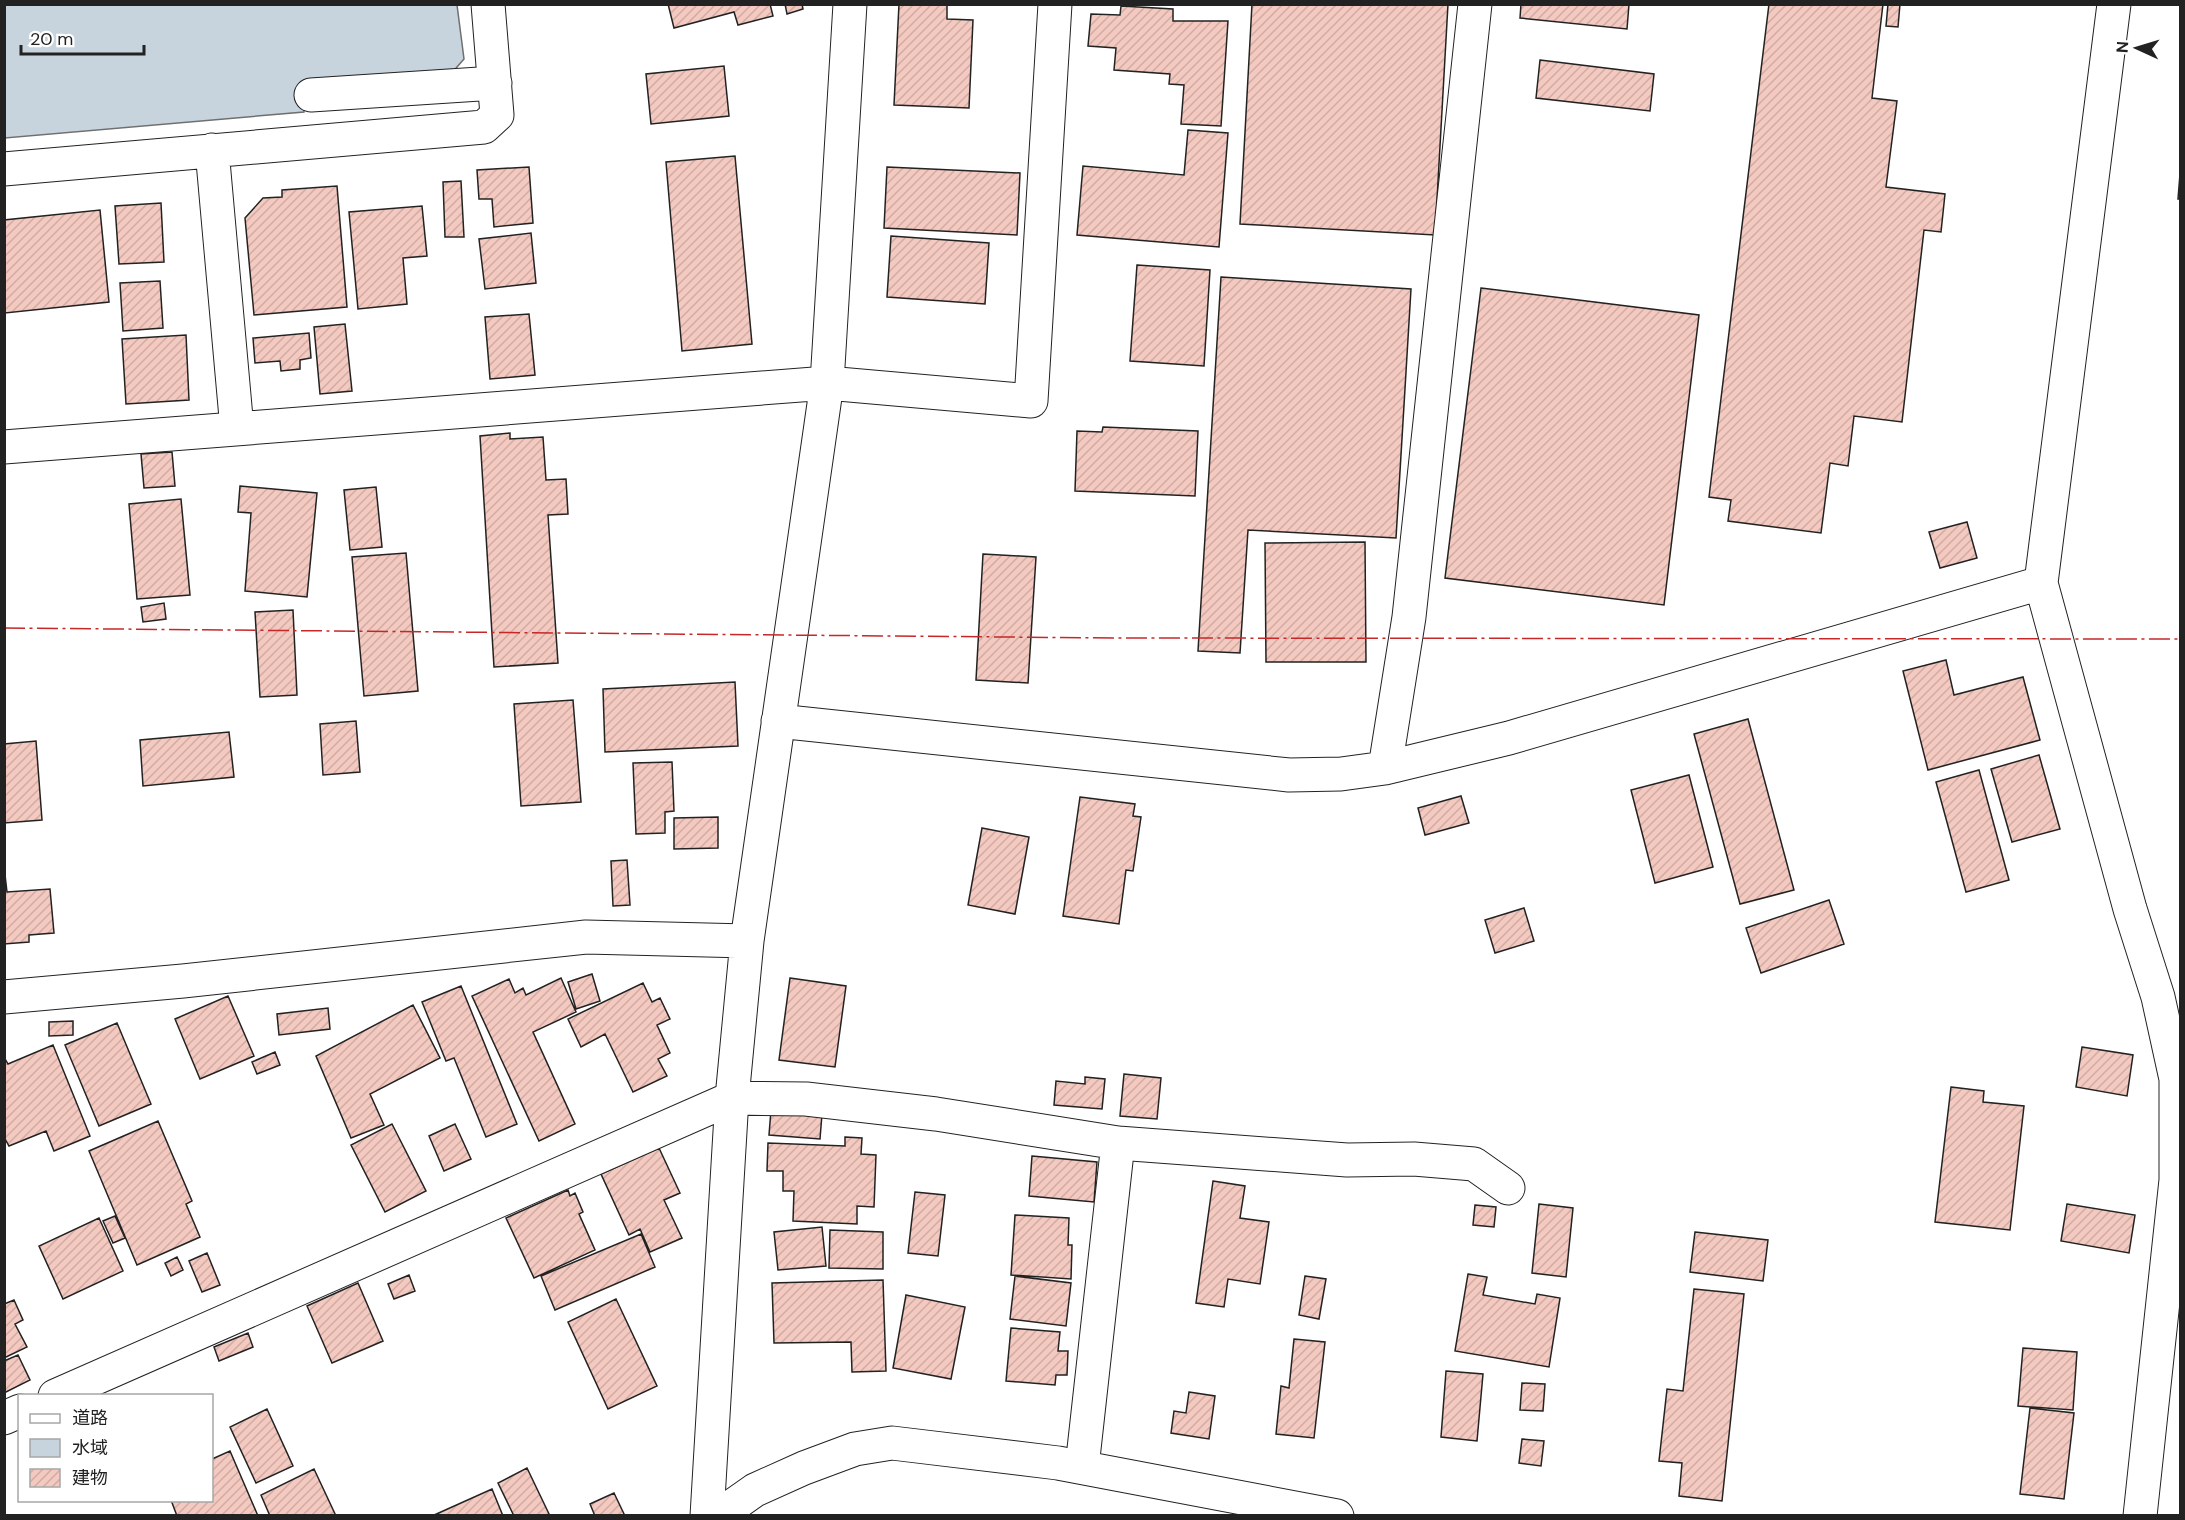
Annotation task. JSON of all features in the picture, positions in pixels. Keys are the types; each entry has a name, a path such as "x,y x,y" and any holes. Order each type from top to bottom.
{"street":[{"path":"4,169 484,127 497,115 489,4"},
{"path":"707,1515 732,1098 747,941 827,383 850,4"},
{"path":"4,447 827,383 1032,401 1055,4"},
{"path":"1386,768 1409,617 1475,4"},
{"path":"2114,4 2041,583 2130,909 2158,997 2176,1079 2176,1180 2140,1515"},
{"path":"311,95 495,83"},
{"path":"212,150 237,429"},
{"path":"778,721 1289,775 1341,774 1386,768 1509,738 2041,583"},
{"path":"4,996 183,981 586,937 747,941"},
{"path":"57,1394 732,1098 806,1099 889,1108 1118,1143 1347,1160 1414,1159 1474,1164 1508,1188"},
{"path":"1082,1467 1118,1143"},
{"path":"4,1418 18,1412"},
{"path":"718,1515 755,1490 804,1468 855,1449 892,1443 1082,1467 1337,1515"}],"water":[{"path":"5,5 457,5 464,59 450,75 303,82 304,112 5,138"}],"building":[{"path":"668,4 770,4 773,16 738,25 734,12 674,28"},
{"path":"785,4 802,4 803,9 787,14"},
{"path":"899,4 947,4 947,19 973,20 969,108 894,105"},
{"path":"1252,4 1448,4 1435,235 1240,224"},
{"path":"1521,4 1629,4 1627,29 1520,18"},
{"path":"1769,4 1883,4 1872,98 1897,101 1886,187 1945,194 1941,232 1924,230 1902,422 1854,416 1848,466 1830,463 1821,533 1728,521 1731,500 1709,497"},
{"path":"1888,4 1900,4 1898,27 1886,26"},
{"path":"1121,6 1173,9 1173,21 1228,21 1221,126 1181,124 1184,85 1169,84 1170,74 1114,70 1116,48 1088,46 1091,14 1120,15"},
{"path":"1540,60 1654,74 1650,111 1536,98"},
{"path":"724,66 729,116 651,124 646,74"},
{"path":"1188,130 1228,133 1219,247 1077,235 1083,166 1184,175"},
{"path":"735,156 752,344 682,351 666,162"},
{"path":"529,167 533,223 494,227 492,199 479,199 477,170"},
{"path":"887,167 1020,173 1017,235 884,228"},
{"path":"2180,174 2180,199 2178,199"},
{"path":"461,181 464,237 445,237 443,182"},
{"path":"337,186 347,307 254,315 245,218 263,198 282,197 282,190"},
{"path":"161,203 164,262 119,264 115,206"},
{"path":"422,206 427,256 403,258 407,304 358,309 349,212"},
{"path":"100,210 109,302 5,313 4,220"},
{"path":"531,233 536,283 485,289 479,239"},
{"path":"891,236 989,243 985,304 887,297"},
{"path":"1137,265 1210,270 1204,366 1130,361"},
{"path":"1221,277 1411,289 1396,538 1248,530 1240,653 1198,651"},
{"path":"160,281 163,328 123,331 120,283"},
{"path":"1481,288 1699,315 1664,605 1445,578"},
{"path":"529,314 535,375 490,379 485,317"},
{"path":"345,324 352,391 320,394 314,327"},
{"path":"309,333 311,358 300,360 300,369 281,371 280,361 255,363 253,338"},
{"path":"186,335 189,400 126,404 122,339"},
{"path":"1103,427 1198,431 1195,496 1075,491 1077,431 1102,432"},
{"path":"510,433 510,439 543,437 546,480 566,479 568,514 548,515 558,663 494,667 480,436"},
{"path":"172,452 175,486 144,488 141,454"},
{"path":"240,486 317,493 307,597 245,591 251,513 238,512"},
{"path":"376,487 382,547 350,550 344,490"},
{"path":"181,499 190,595 137,599 129,504"},
{"path":"1967,522 1977,558 1940,568 1929,532"},
{"path":"1365,542 1366,662 1266,662 1265,543"},
{"path":"406,553 418,691 364,696 352,557"},
{"path":"983,554 1036,557 1028,683 976,680"},
{"path":"164,603 166,619 143,622 141,607"},
{"path":"293,610 297,695 260,697 255,612"},
{"path":"1946,660 1954,695 2023,677 2040,740 1928,770 1903,671"},
{"path":"735,682 738,746 605,752 603,689"},
{"path":"573,700 581,802 521,806 514,704"},
{"path":"1748,719 1794,890 1740,904 1694,734"},
{"path":"356,721 360,772 323,775 320,724"},
{"path":"229,732 234,777 143,786 140,740"},
{"path":"36,741 42,820 4,823 4,744"},
{"path":"2039,755 2060,829 2012,842 1991,769"},
{"path":"672,762 674,811 665,812 665,833 636,834 633,763"},
{"path":"1979,770 2009,880 1966,892 1936,782"},
{"path":"1689,775 1713,867 1655,883 1631,790"},
{"path":"1461,796 1469,823 1425,835 1418,808"},
{"path":"1080,797 1135,804 1133,816 1141,817 1133,871 1126,870 1119,924 1063,916"},
{"path":"718,817 718,848 674,849 674,818"},
{"path":"982,828 1029,837 1015,914 968,905"},
{"path":"627,860 630,905 613,906 611,861"},
{"path":"4,866 7,892 50,889 54,933 29,935 29,942 4,944"},
{"path":"1829,900 1844,944 1761,973 1746,928"},
{"path":"1524,908 1534,941 1495,953 1485,920"},
{"path":"592,974 600,1001 576,1009 568,982"},
{"path":"561,978 576,1012 533,1032 575,1124 539,1141 472,996 509,979 515,993 523,988 526,995"},
{"path":"790,978 846,986 835,1067 779,1060"},
{"path":"643,983 652,1002 660,998 670,1019 657,1025 670,1053 658,1059 667,1076 633,1092 605,1034 581,1047 568,1019"},
{"path":"461,986 517,1124 486,1137 454,1058 446,1061 422,1002"},
{"path":"228,996 254,1056 200,1079 175,1019"},
{"path":"413,1005 440,1058 370,1094 384,1125 351,1138 316,1056"},
{"path":"328,1008 330,1029 279,1035 277,1014"},
{"path":"73,1021 73,1035 49,1036 49,1022"},
{"path":"117,1023 151,1104 99,1126 65,1045"},
{"path":"53,1045 90,1136 54,1151 46,1131 9,1146 4,1137 4,1057 8,1064"},
{"path":"2082,1047 2133,1055 2127,1096 2076,1087"},
{"path":"275,1052 280,1065 257,1074 252,1062"},
{"path":"1124,1074 1161,1078 1157,1119 1120,1116"},
{"path":"1085,1077 1105,1079 1102,1109 1054,1105 1056,1081 1085,1084"},
{"path":"1951,1087 1984,1091 1983,1102 2024,1106 2010,1230 1935,1222"},
{"path":"771,1110 822,1114 820,1139 769,1135"},
{"path":"158,1121 192,1201 186,1204 200,1237 137,1265 89,1151"},
{"path":"392,1124 426,1191 385,1212 351,1145"},
{"path":"455,1124 471,1159 444,1171 429,1136"},
{"path":"845,1137 862,1138 861,1154 876,1155 874,1207 857,1206 857,1224 793,1221 794,1191 783,1191 783,1171 767,1171 768,1143 845,1146"},
{"path":"659,1148 680,1193 664,1200 682,1238 650,1252 640,1229 629,1235 601,1174"},
{"path":"1032,1156 1097,1162 1094,1202 1029,1196"},
{"path":"1213,1181 1245,1186 1240,1218 1269,1222 1260,1284 1228,1279 1224,1307 1196,1303"},
{"path":"568,1190 570,1196 575,1193 583,1212 579,1214 595,1250 534,1278 506,1218"},
{"path":"915,1192 945,1195 938,1256 908,1253"},
{"path":"1539,1204 1573,1208 1566,1277 1532,1273"},
{"path":"2067,1204 2135,1215 2129,1253 2061,1241"},
{"path":"1475,1205 1496,1207 1494,1227 1473,1225"},
{"path":"1015,1215 1069,1218 1068,1245 1072,1245 1071,1279 1011,1275"},
{"path":"115,1216 125,1238 113,1243 103,1221"},
{"path":"99,1218 123,1271 63,1299 39,1246"},
{"path":"822,1227 826,1266 778,1270 774,1232"},
{"path":"830,1230 883,1232 883,1269 829,1268"},
{"path":"1695,1232 1768,1240 1763,1281 1690,1272"},
{"path":"641,1234 655,1267 555,1310 541,1276"},
{"path":"207,1253 220,1285 202,1292 189,1261"},
{"path":"177,1257 183,1270 171,1276 165,1263"},
{"path":"1468,1274 1487,1277 1483,1295 1535,1304 1537,1294 1560,1298 1549,1367 1455,1351"},
{"path":"409,1275 415,1291 394,1299 388,1284"},
{"path":"1015,1276 1071,1283 1066,1326 1010,1319"},
{"path":"1305,1276 1326,1279 1319,1319 1299,1315"},
{"path":"883,1280 886,1371 852,1372 851,1342 774,1343 772,1283"},
{"path":"358,1283 383,1341 332,1363 307,1306"},
{"path":"1694,1289 1744,1294 1722,1501 1679,1496 1682,1463 1659,1461 1667,1389 1683,1391"},
{"path":"906,1295 965,1307 951,1379 893,1368"},
{"path":"616,1299 657,1386 608,1409 568,1322"},
{"path":"14,1300 23,1320 15,1324 27,1347 4,1358 4,1304"},
{"path":"1011,1328 1060,1332 1058,1351 1068,1351 1067,1375 1056,1375 1055,1385 1006,1381"},
{"path":"248,1333 253,1347 219,1361 214,1347"},
{"path":"1294,1339 1325,1342 1314,1438 1276,1434 1281,1386 1289,1388"},
{"path":"2023,1348 2077,1352 2073,1410 2018,1406"},
{"path":"18,1355 30,1380 4,1393 4,1361"},
{"path":"1446,1371 1483,1374 1477,1441 1441,1437"},
{"path":"1522,1383 1545,1384 1543,1411 1520,1410"},
{"path":"1189,1392 1215,1396 1209,1439 1171,1433 1174,1411 1186,1413"},
{"path":"2030,1408 2074,1413 2064,1499 2020,1494"},
{"path":"267,1409 293,1466 256,1483 230,1427"},
{"path":"1522,1439 1544,1441 1541,1466 1519,1463"},
{"path":"230,1451 258,1516 177,1516 172,1502 213,1502 213,1459"},
{"path":"527,1468 550,1516 514,1516 498,1483"},
{"path":"314,1469 336,1516 270,1516 261,1495"},
{"path":"492,1489 503,1516 432,1516"},
{"path":"614,1493 625,1516 595,1516 590,1504"}],"power":[{"path":"4,628 1115,638 2180,639"}]}
